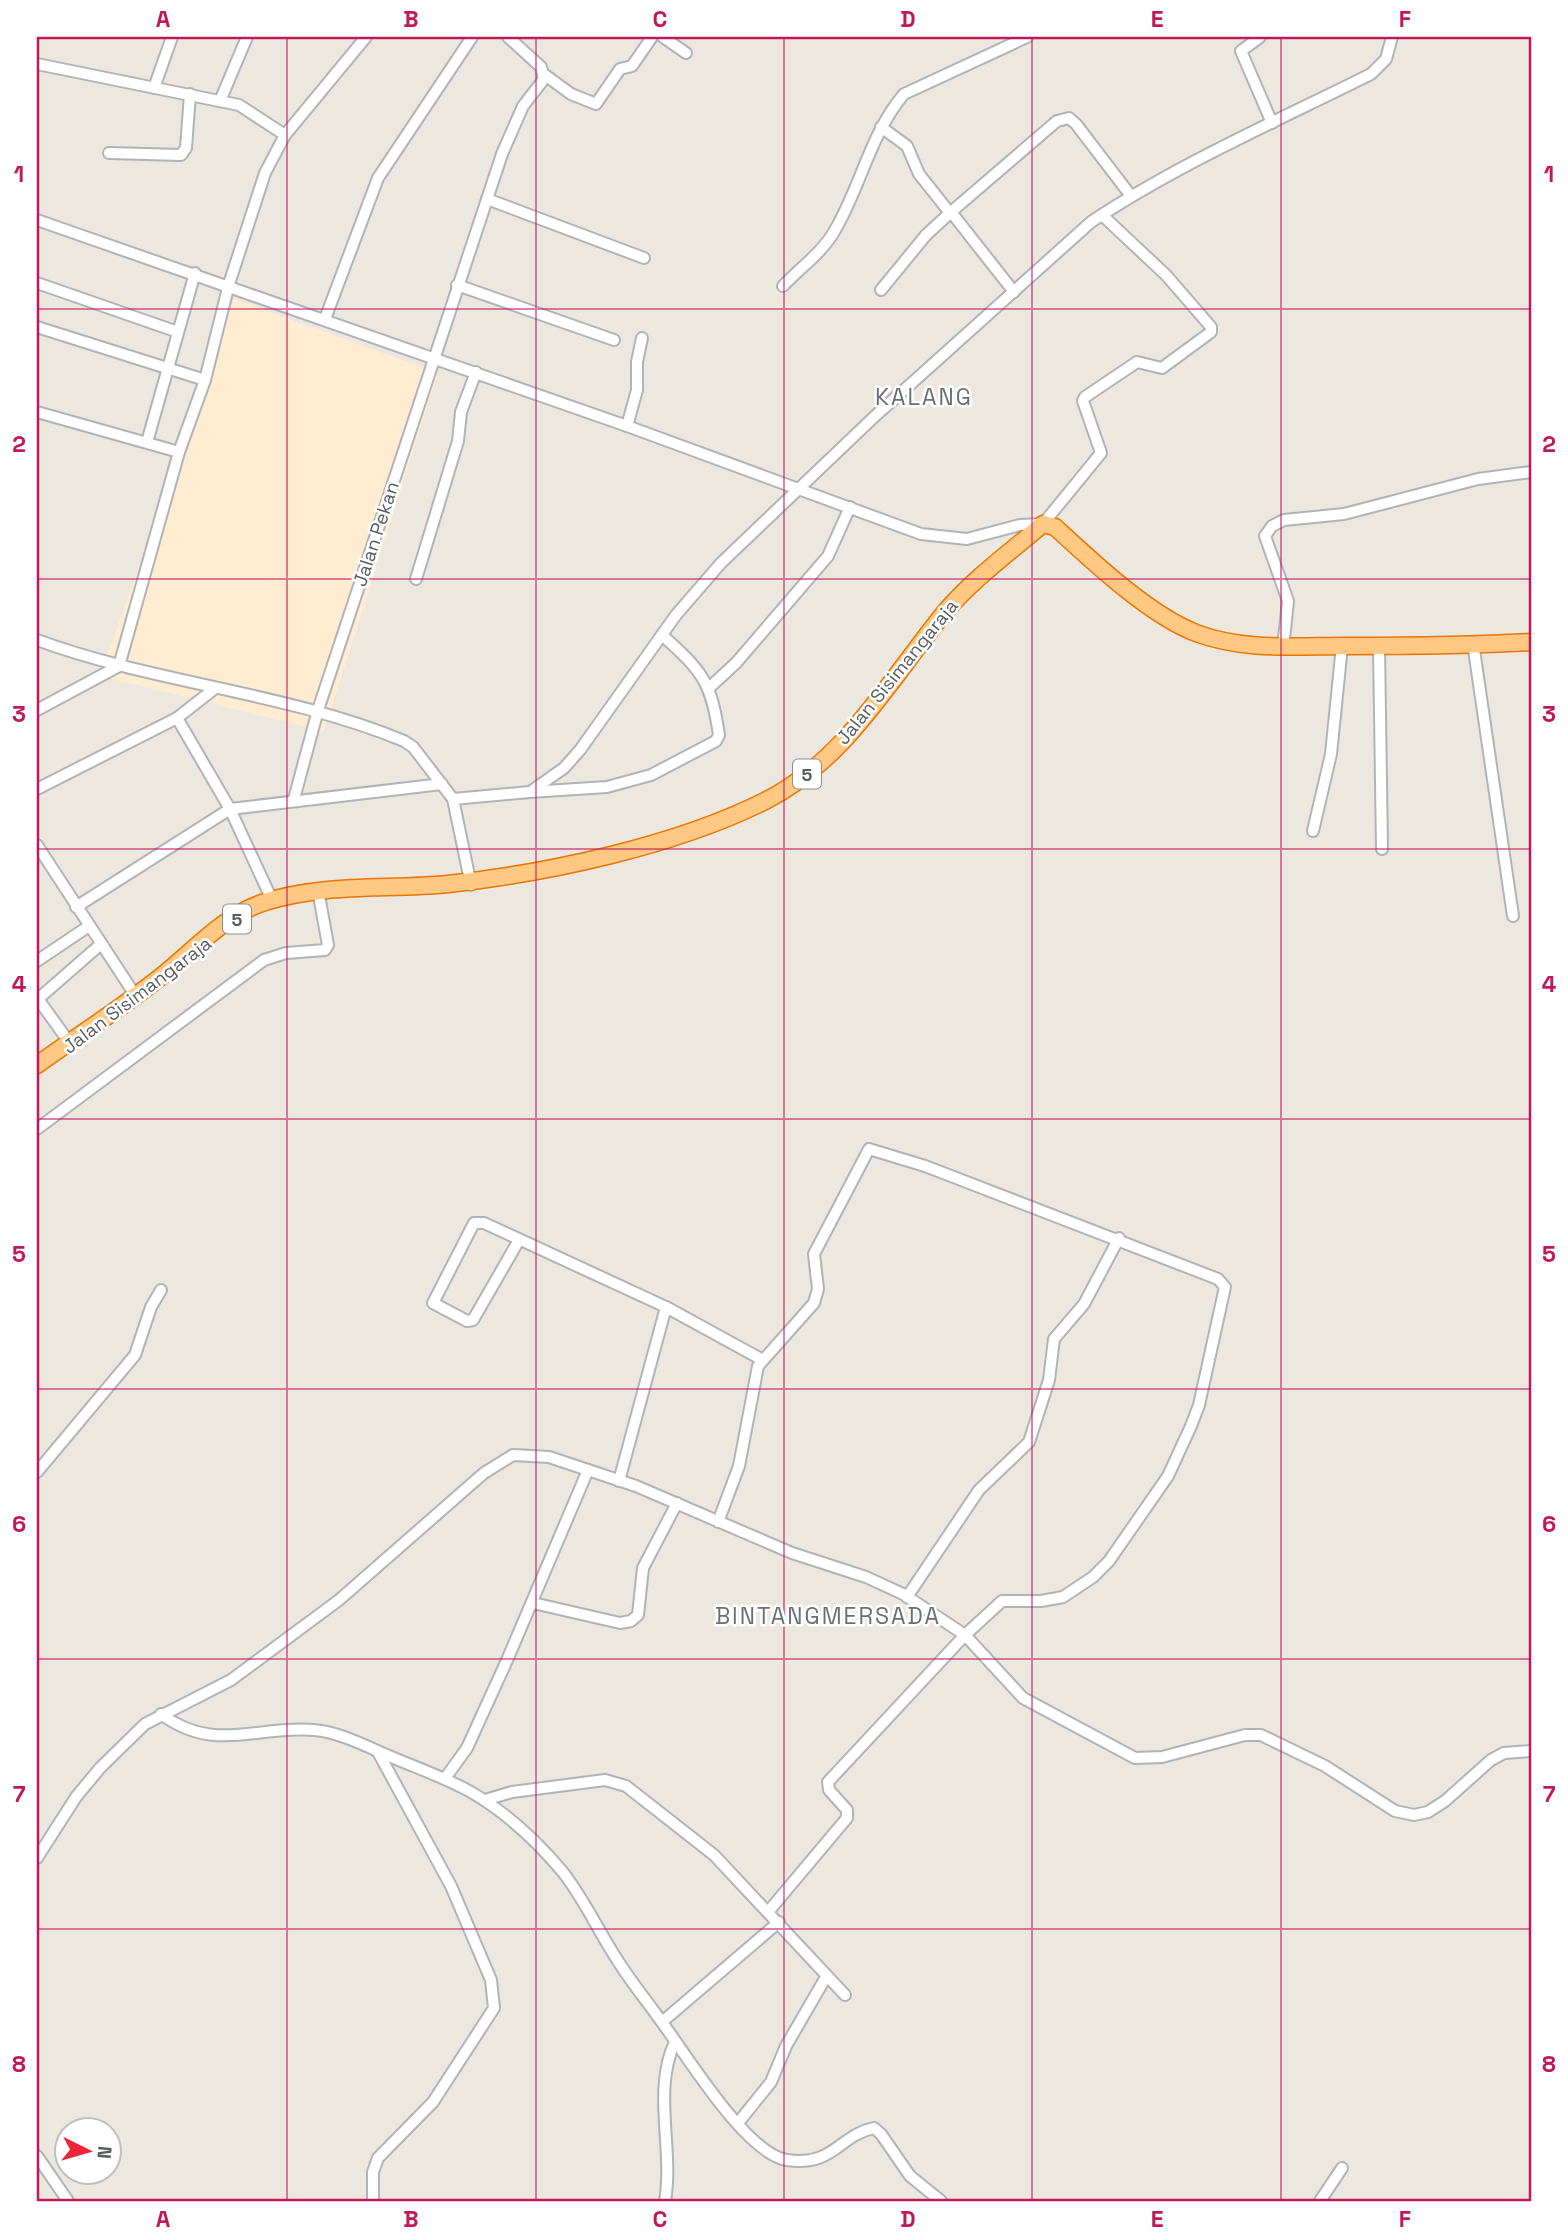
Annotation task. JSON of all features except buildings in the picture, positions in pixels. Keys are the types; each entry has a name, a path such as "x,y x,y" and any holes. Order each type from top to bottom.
{"highway":[{"path":"1043,524 1055,527 1123,585 1175,622 1196,633 1229,642 1283,648 1531,642"},
{"name":"Jalan Sisimangaraja","path":"37,1067 136,997 236,916 272,900 319,892 474,881 601,856 657,841 752,807 783,791 812,770 854,730 963,592 1043,524"},
{"name":"Jalan Sisimangaraja","path":"37,1067 250,911 319,892"}],"street":[{"path":"154,88 172,37"},
{"path":"220,101 247,37"},
{"path":"37,710 119,666 179,452 205,380 229,285 265,173 285,135 366,37"},
{"path":"324,318 378,178 472,37"},
{"path":"508,37 541,66 545,75 571,94 596,104 620,69 632,66 652,37"},
{"path":"663,37 686,53"},
{"path":"783,286 832,237 890,110 911,89 1027,37"},
{"path":"1260,37 1241,51 1272,123"},
{"path":"530,792 564,768 580,750 662,635 721,563 874,417 1014,292 1102,215 1131,196 1371,74 1386,59 1392,37"},
{"path":"37,64 244,106 285,135"},
{"name":"Jalan Pekan","path":"294,799 318,710 457,285 518,114 545,75"},
{"path":"109,153 181,155 185,150 190,94"},
{"path":"881,290 926,234 1062,118 1076,124 1131,196"},
{"path":"881,127 907,146 919,174 1014,292"},
{"path":"487,199 644,258"},
{"path":"37,220 434,357 802,488 921,534 967,539 1020,525 1043,524 1101,453 1083,401 1085,397 1137,362 1162,368 1210,334 1212,329 1166,275 1102,215"},
{"path":"147,442 166,367 195,273"},
{"path":"37,283 178,332"},
{"path":"457,285 614,340"},
{"path":"37,327 205,380"},
{"path":"627,426 637,390 637,362 642,338"},
{"path":"416,579 450,468 461,412 476,372"},
{"path":"37,412 179,452"},
{"path":"1283,648 1288,601 1267,546 1265,536 1272,526 1284,520 1367,509 1478,479 1531,472"},
{"path":"710,687 729,671 828,556 850,507"},
{"path":"453,799 574,791 640,778 716,741 719,735 710,687 691,662 662,635"},
{"path":"37,640 119,666 318,710 404,741 413,747 453,799 474,881"},
{"path":"1473,643 1513,916"},
{"path":"1313,831 1331,754 1342,646"},
{"path":"1379,646 1382,849"},
{"path":"37,789 177,718 214,689"},
{"path":"177,718 230,809 272,900"},
{"path":"76,906 230,809 294,799 442,785"},
{"path":"37,845 42,865 76,906 136,997"},
{"path":"38,1126 264,960 286,953 325,950 328,945 319,892"},
{"path":"37,961 89,926"},
{"path":"69,1042 38,999 101,944"},
{"path":"718,1522 739,1466 761,1359 814,1303 818,1289 814,1254 869,1149 925,1166 1119,1238 1218,1279 1225,1287 1199,1405 1191,1426 1168,1476 1109,1560 1074,1592 1052,1600 1002,1601 965,1635 828,1782 829,1790 847,1810 847,1818 768,1912"},
{"path":"519,1240 474,1320 467,1321 433,1303 474,1223 484,1223 666,1307 761,1359"},
{"path":"907,1597 979,1490 1029,1443 1049,1380 1054,1339 1084,1304 1119,1238"},
{"path":"37,1472 135,1355 151,1307 161,1290"},
{"path":"619,1481 666,1307"},
{"path":"37,1858 76,1797 100,1768 145,1724 231,1679 317,1616 431,1517 508,1458 521,1454 539,1455 619,1481 792,1553 866,1577 907,1597 965,1635 1023,1698 1135,1758 1162,1757 1244,1735 1261,1735 1325,1766 1404,1814 1428,1812 1491,1759 1504,1754 1531,1751"},
{"path":"446,1777 467,1748 533,1603 588,1470"},
{"path":"533,1603 620,1623 631,1621 638,1615 643,1568 677,1503"},
{"path":"161,1714 176,1725 193,1732 245,1737 316,1730 446,1777 485,1800 507,1814 563,1873 590,1909 617,1960 700,2078 738,2123 769,2153 784,2160 802,2161 825,2157 874,2129 881,2134 910,2176 941,2201"},
{"path":"373,2201 373,2172 378,2158 433,2102 494,2008 491,1980 451,1886 378,1752"},
{"path":"485,1800 558,1785 605,1780 618,1782 714,1855 845,1995"},
{"path":"662,2022 779,1922"},
{"path":"738,2123 771,2082 786,2046 827,1978"},
{"path":"665,2201 669,2183 665,2083 667,2062 675,2042"},
{"path":"37,2156 68,2201"},
{"path":"1320,2201 1342,2168"}],"shaded area":[{"path":"234,299 438,373 324,731 100,676"}],"district":[{"name":"KALANG","path":"924,397"},
{"name":"BINTANGMERSADA","path":"828,1616"}]}
